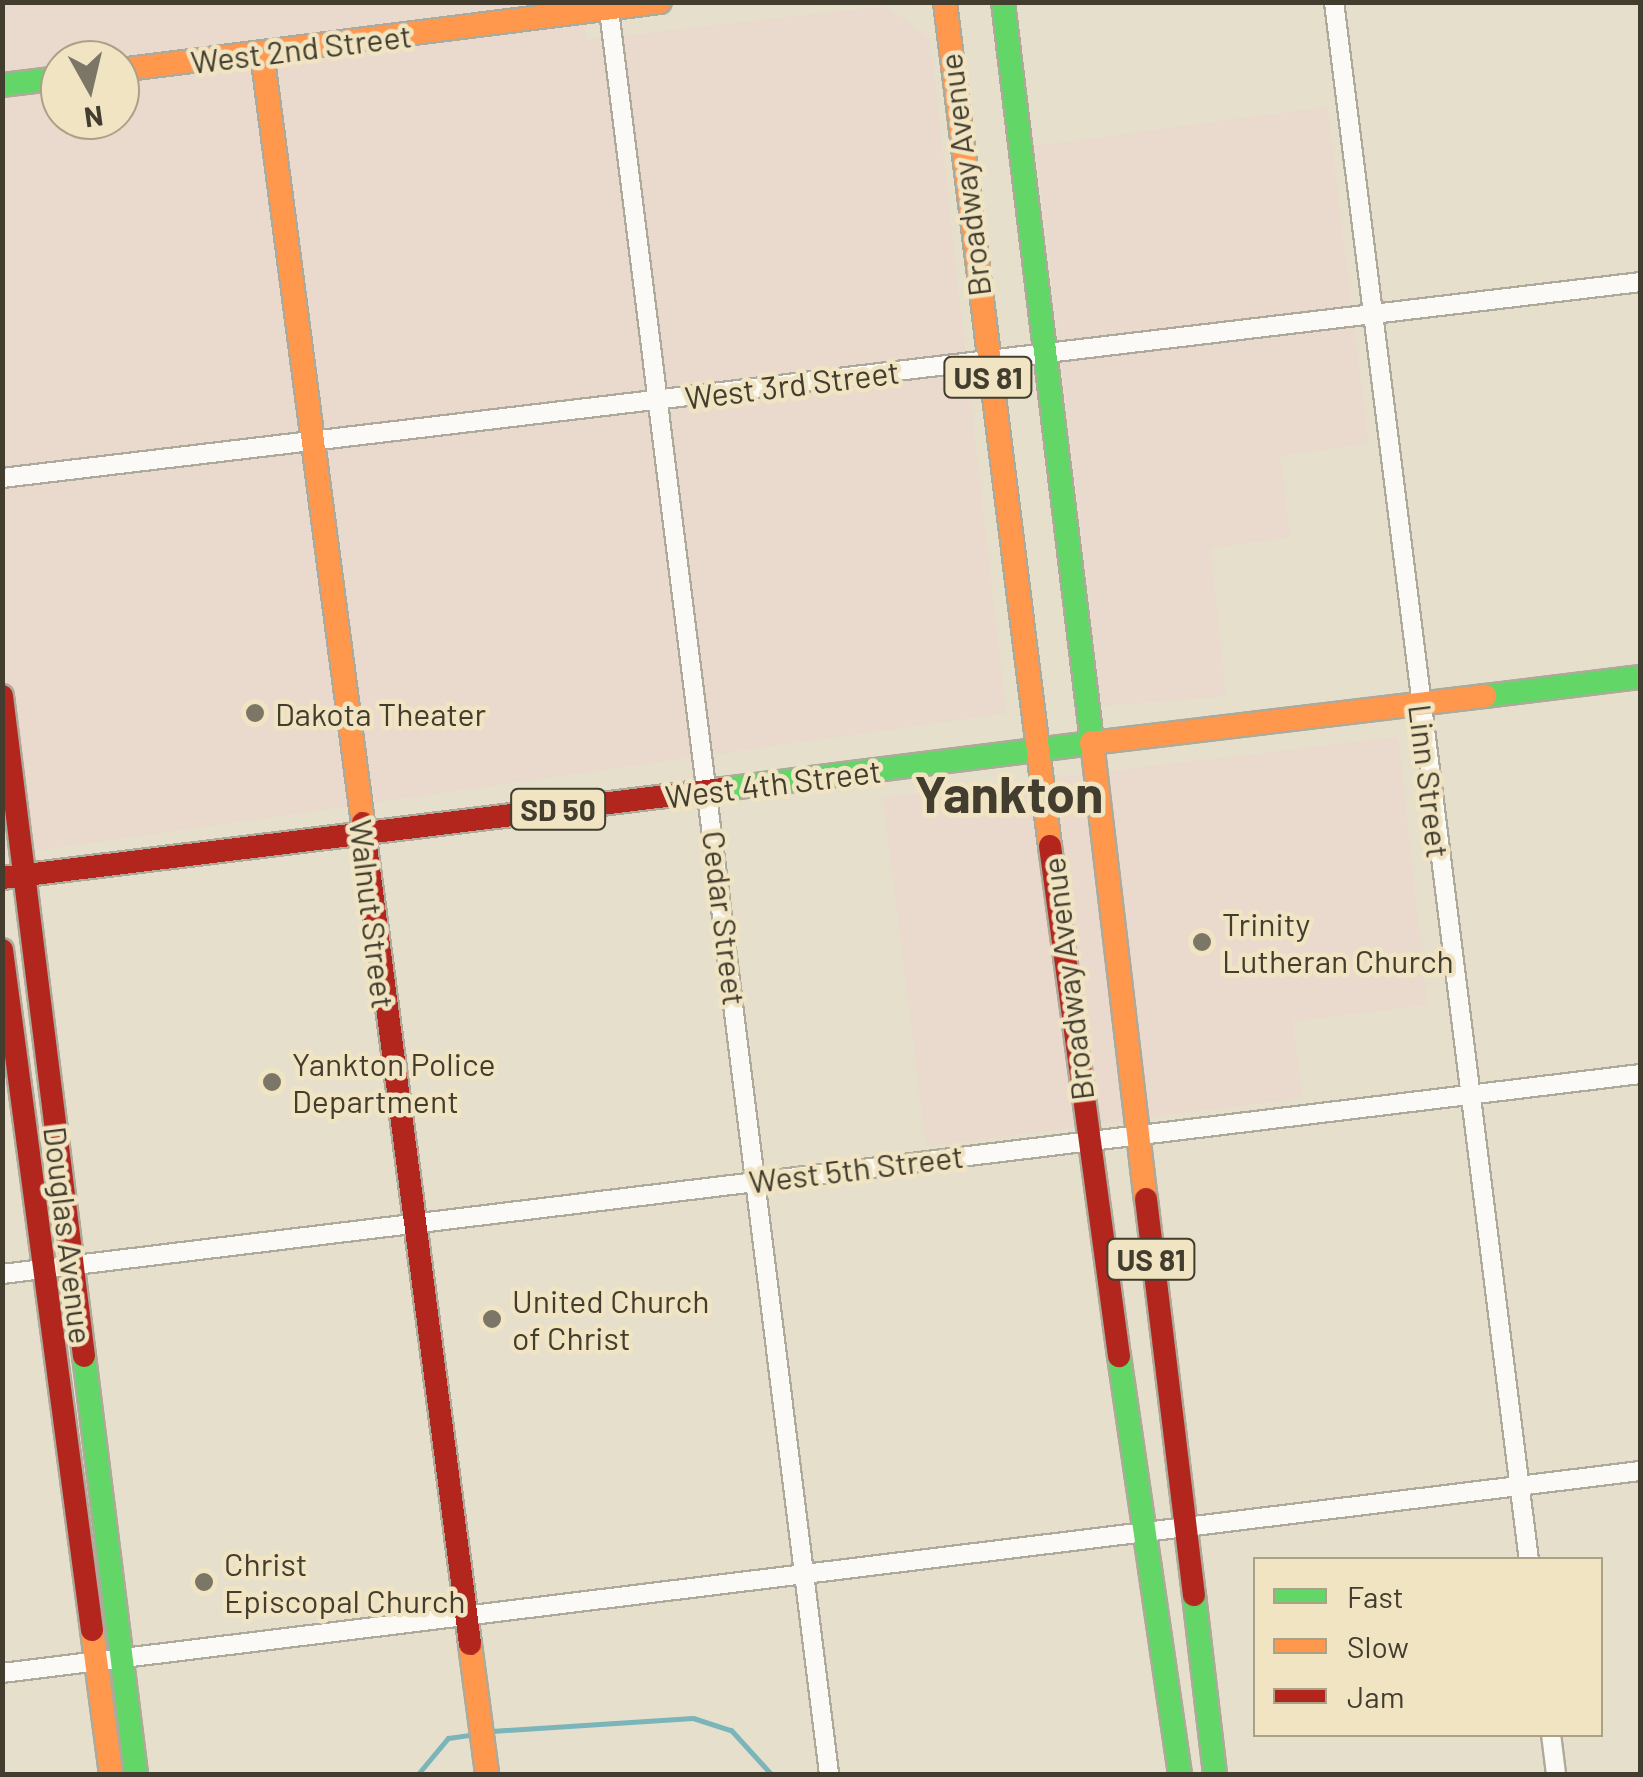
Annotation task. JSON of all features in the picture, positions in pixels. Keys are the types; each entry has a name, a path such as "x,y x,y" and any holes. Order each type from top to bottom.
{"main road":[{"name":"West 2nd Street","path":"140,67 660,2"},
{"name":"Broadway Avenue","path":"945,2 986,361 1039,750 1086,1140 1148,1532 1180,1774"},
{"name":"Broadway Avenue","path":"1002,2 1215,1774"},
{"name":"Walnut Street","path":"262,52 316,441 460,1616 486,1774"},
{"path":"2,85 40,80"},
{"name":"West 4th Street","path":"14,876 1640,677"},
{"name":"Douglas Avenue","path":"2,696 14,876 73,1265 136,1774"},
{"name":"Douglas Avenue","path":"2,950 111,1774"}],"street":[{"name":"Linn Street","path":"1334,2 1529,1557"},
{"name":"Cedar Street","path":"608,6 655,400 758,1180 829,1774"},
{"name":"West 3rd Street","path":"2,478 1640,282"},
{"name":"West 5th Street","path":"2,1274 1640,1074"},
{"path":"2,1673 1640,1471"},
{"path":"1550,1737 1556,1774"}],"shaded area":[{"path":"2,3 581,3 586,40 886,6 930,39 1006,713 3,855"},
{"path":"1327,107 1368,443 1280,456 1290,537 1210,548 1226,696 1102,706 1036,146"},
{"path":"1398,737 1427,1005 1293,1021 1302,1098 926,1146 883,798"}],"waterway":[{"path":"492,1731 693,1718 731,1730 771,1774"},
{"path":"418,1774 448,1738 476,1734"}],"traffic: fast":[{"path":"1003,2 1092,742"},
{"path":"2,85 40,80"},
{"path":"1485,696 1640,677"},
{"path":"723,789 1091,743"},
{"path":"84,1356 136,1774"},
{"path":"1119,1356 1180,1774"},
{"path":"1194,1595 1215,1774"}],"traffic: slow":[{"path":"140,67 660,2"},
{"path":"945,2 1050,846"},
{"path":"262,53 363,823"},
{"path":"1091,743 1485,696"},
{"path":"1092,742 1146,1199"},
{"path":"92,1630 111,1774"},
{"path":"470,1644 487,1774"}],"traffic: jam":[{"path":"2,696 84,1356"},
{"path":"2,878 723,789"},
{"path":"363,823 470,1644"},
{"path":"1050,846 1119,1356"},
{"path":"2,950 92,1630"},
{"path":"1146,1199 1194,1595"}],"place":[{"name":"Dakota Theater","path":"255,713"},
{"name":"Trinity Lutheran Church","path":"1202,942"},
{"name":"Yankton Police Department","path":"272,1082"},
{"name":"United Church of Christ","path":"492,1319"},
{"name":"Christ Episcopal Church","path":"204,1582"}],"district":[{"name":"Yankton","path":"1009,793"}]}
